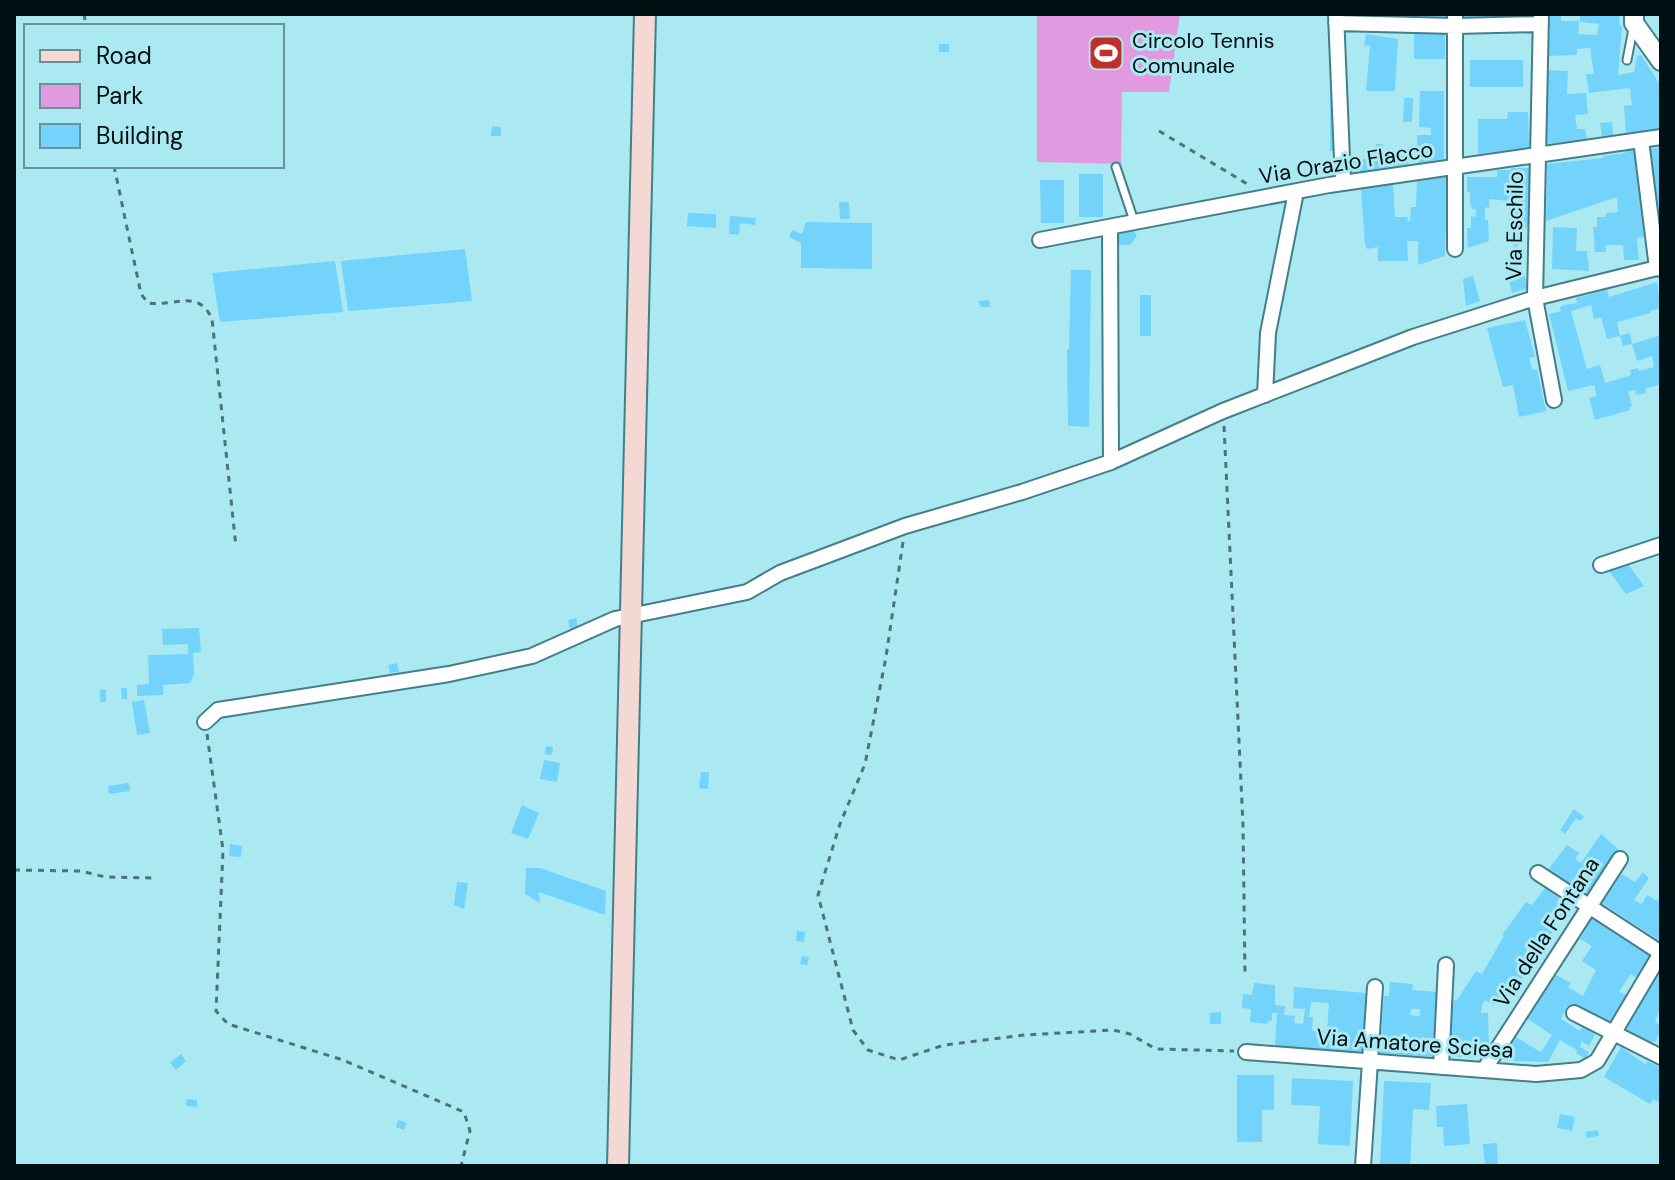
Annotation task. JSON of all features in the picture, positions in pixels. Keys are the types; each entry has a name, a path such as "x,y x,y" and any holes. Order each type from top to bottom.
{"main road":[{"path":"618,1166 645,14"}],"street":[{"path":"1343,183 1336,18 1541,19"},
{"name":"Via Eschilo","path":"1541,19 1535,298 1554,400"},
{"path":"1634,19 1661,61"},
{"path":"1455,20 1455,249"},
{"name":"Via Orazio Flacco","path":"1040,240 1343,183 1661,137"},
{"path":"205,722 218,710 434,677 532,656 615,619 747,592 780,573 905,526 1111,462 1223,411 1413,337 1535,298 1659,268 1641,140"},
{"path":"1265,395 1268,333 1296,192"},
{"path":"1110,227 1111,462"},
{"path":"1601,565 1661,545"},
{"name":"Via della Fontana","path":"1484,1070 1620,859"},
{"path":"1538,873 1661,953 1614,1035"},
{"path":"1441,1067 1446,965"},
{"path":"1363,1166 1375,987"},
{"path":"1574,1013 1661,1057"},
{"name":"Via Amatore Sciesa","path":"1246,1052 1536,1074 1581,1070 1597,1061 1614,1035"}],"lane":[{"path":"1627,60 1634,19"},
{"path":"1116,167 1134,222"}],"path":[{"path":"1159,131 1269,197"},
{"path":"114,168 141,294 148,303 198,302 207,309 212,319 236,547"},
{"path":"1223,411 1243,825 1245,976"},
{"path":"905,526 886,657 865,764 840,824 818,895 853,1030 868,1050 899,1060 944,1045 1025,1035 1113,1030 1130,1034 1156,1049 1246,1052"},
{"path":"205,722 223,850 216,1011 228,1024 343,1060 464,1112 470,1131 461,1166"},
{"path":"14,870 81,871 105,877 155,878"}],"green space":[{"name":"Circolo Tennis Comunale","path":"1037,14 1180,14 1169,92 1122,92 1121,164 1037,162"}],"building":[{"path":"1386,14 1408,14 1408,19 1386,19"},
{"path":"1416,14 1447,14 1447,20 1415,20"},
{"path":"1463,14 1530,14 1530,18 1463,17"},
{"path":"1548,14 1561,14 1561,21 1579,21 1578,34 1597,35 1599,24 1580,22 1580,14 1620,15 1618,75 1634,72 1637,56 1641,55 1661,86 1661,128 1626,133 1624,106 1632,105 1630,88 1589,93 1586,74 1594,74 1590,48 1577,49 1577,55 1548,56"},
{"path":"1445,33 1445,59 1414,59 1414,34"},
{"path":"1366,34 1398,39 1395,91 1366,91 1370,45 1364,46"},
{"path":"939,44 949,44 949,52 939,52"},
{"path":"1470,60 1523,60 1523,87 1470,87"},
{"path":"1548,70 1568,71 1567,94 1586,93 1588,114 1575,115 1577,129 1585,129 1587,139 1547,144"},
{"path":"1330,89 1339,89 1340,151 1330,151"},
{"path":"1420,91 1444,91 1444,159 1418,163 1417,135 1431,135 1431,128 1419,127"},
{"path":"1404,98 1413,98 1412,122 1403,122"},
{"path":"1508,112 1528,112 1529,147 1478,154 1478,119 1507,119"},
{"path":"1612,122 1613,135 1602,136 1600,123"},
{"path":"492,126 501,127 501,136 491,136"},
{"path":"1376,144 1383,144 1384,156 1408,154 1408,164 1344,174 1342,163 1377,157"},
{"path":"1661,147 1661,211 1656,212 1649,149"},
{"path":"1635,148 1646,237 1637,238 1639,260 1624,260 1623,245 1606,245 1606,252 1595,252 1593,227 1597,227 1597,217 1618,212 1617,197 1546,221 1547,164 1603,158"},
{"path":"1529,168 1529,227 1515,231 1518,246 1514,247 1508,201 1489,199 1485,220 1488,220 1489,241 1468,248 1467,228 1471,228 1471,216 1476,217 1476,209 1472,209 1470,203 1467,177 1497,177 1497,170"},
{"path":"1079,174 1103,174 1103,217 1079,217"},
{"path":"1447,175 1445,256 1418,265 1418,241 1407,241 1408,261 1378,261 1378,247 1367,249 1365,245 1361,188 1393,183 1395,217 1408,217 1407,221 1410,221 1411,207 1416,207 1417,180"},
{"path":"1040,180 1064,180 1064,223 1041,223"},
{"path":"839,202 849,202 850,219 840,219"},
{"path":"688,213 716,214 716,228 687,226"},
{"path":"730,216 756,218 755,225 740,223 739,235 729,234"},
{"path":"806,222 872,223 872,269 801,268 801,243 789,237 792,230 802,234"},
{"path":"1553,227 1577,228 1576,251 1587,251 1589,271 1552,269"},
{"path":"1132,228 1137,236 1130,245 1118,245 1119,231"},
{"path":"465,249 472,301 348,311 341,261"},
{"path":"335,261 343,312 220,322 212,273"},
{"path":"1071,270 1091,270 1089,427 1068,426 1067,349"},
{"path":"1524,273 1528,288 1512,293 1509,280"},
{"path":"1473,276 1480,301 1466,306 1463,279"},
{"path":"1657,282 1661,308 1617,322 1620,336 1607,339 1601,317 1594,319 1591,305 1571,311 1587,369 1600,365 1605,383 1631,375 1630,370 1654,367 1652,356 1637,361 1632,344 1661,335 1661,384 1645,389 1646,393 1636,395 1635,390 1628,392 1632,406 1630,410 1595,420 1589,398 1597,396 1594,385 1568,391 1549,314 1561,311 1560,307 1564,305 1577,303 1576,298 1607,290 1609,297"},
{"path":"1140,295 1151,295 1151,336 1140,336"},
{"path":"989,300 990,307 980,307 979,301"},
{"path":"1525,320 1535,357 1529,358 1532,370 1537,369 1546,411 1519,417 1513,385 1503,387 1487,328"},
{"path":"1630,333 1632,344 1623,346 1620,336"},
{"path":"1627,563 1644,586 1626,594 1609,571"},
{"path":"576,618 578,627 570,630 568,620"},
{"path":"199,628 201,652 193,653 194,674 190,683 163,685 163,695 137,696 137,685 149,684 148,655 188,654 188,644 163,645 162,629"},
{"path":"397,663 399,672 390,673 388,665"},
{"path":"121,688 127,688 127,699 122,699"},
{"path":"106,689 106,702 100,702 100,690"},
{"path":"144,700 150,733 137,735 132,702"},
{"path":"546,746 553,747 552,755 545,754"},
{"path":"544,760 560,763 557,782 540,779"},
{"path":"701,772 709,772 708,789 699,788"},
{"path":"129,783 130,791 109,794 108,786"},
{"path":"522,805 539,813 528,839 511,833"},
{"path":"1574,809 1584,817 1580,821 1576,818 1565,834 1560,830"},
{"path":"1601,834 1619,850 1588,895 1547,871 1567,845 1579,853 1575,859 1581,863"},
{"path":"230,844 242,846 241,857 229,856"},
{"path":"526,868 540,868 606,891 605,915 539,892 540,903 525,894"},
{"path":"1643,872 1649,878 1634,900 1642,904 1647,895 1657,901 1661,895 1660,941 1602,903 1622,874 1635,882"},
{"path":"457,882 468,883 464,909 454,905"},
{"path":"1545,888 1559,898 1557,902 1567,910 1553,926 1555,928 1546,943 1541,940 1526,950 1535,957 1520,980 1515,978 1494,1005 1485,1000 1482,1005 1481,1013 1488,1013 1489,1046 1477,1045 1478,1058 1448,1056 1452,1001 1457,1000 1476,971 1482,974 1502,935 1526,902 1532,905"},
{"path":"1592,919 1651,956 1637,978 1631,974 1619,992 1627,995 1611,1024 1575,1005 1573,1008 1567,1006 1561,1019 1580,1031 1582,1027 1595,1034 1589,1046 1582,1042 1580,1047 1589,1052 1586,1059 1560,1040 1548,1062 1514,1061 1503,1054 1514,1036 1541,1052 1552,1035 1526,1018 1556,975 1571,983 1568,987 1583,996 1596,970 1582,961 1592,946 1580,939"},
{"path":"797,931 805,932 804,942 796,941"},
{"path":"802,956 809,957 807,965 800,964"},
{"path":"1661,965 1661,1005 1655,1022 1661,1025 1661,1030 1655,1042 1647,1041 1624,1029"},
{"path":"1390,982 1413,984 1412,990 1439,992 1435,1057 1380,1053 1384,996 1389,996","holes":["1411,1009 1420,1009 1420,1016 1410,1015"]},
{"path":"1254,983 1275,985 1275,1005 1285,1006 1284,1015 1295,1016 1294,1023 1303,1024 1305,1009 1293,1008 1294,987 1366,993 1362,1052 1275,1047 1277,1013 1272,1013 1272,1021 1267,1024 1250,1022 1251,1009 1242,1008 1243,994 1252,995","holes":["1311,1002 1329,1003 1327,1032 1312,1031 1313,1017 1309,1017"]},
{"path":"1221,1012 1221,1024 1210,1024 1210,1013"},
{"path":"1621,1047 1646,1065 1647,1061 1661,1068 1661,1103 1653,1099 1650,1104 1604,1077"},
{"path":"181,1054 186,1061 176,1070 170,1063"},
{"path":"1237,1075 1274,1075 1274,1110 1262,1110 1262,1142 1237,1142"},
{"path":"1292,1078 1353,1081 1350,1146 1318,1144 1320,1106 1291,1105"},
{"path":"1384,1081 1431,1083 1429,1110 1413,1109 1410,1166 1380,1166"},
{"path":"187,1099 197,1100 197,1107 186,1106"},
{"path":"1467,1104 1470,1144 1444,1146 1443,1127 1437,1127 1436,1106"},
{"path":"1560,1114 1575,1117 1572,1131 1557,1128"},
{"path":"398,1120 407,1123 404,1130 396,1127"},
{"path":"1598,1130 1599,1136 1587,1138 1586,1132"},
{"path":"1497,1143 1498,1166 1485,1166 1483,1144"}],"place":[{"name":"Circolo Tennis Comunale","path":"1106,53"}]}
